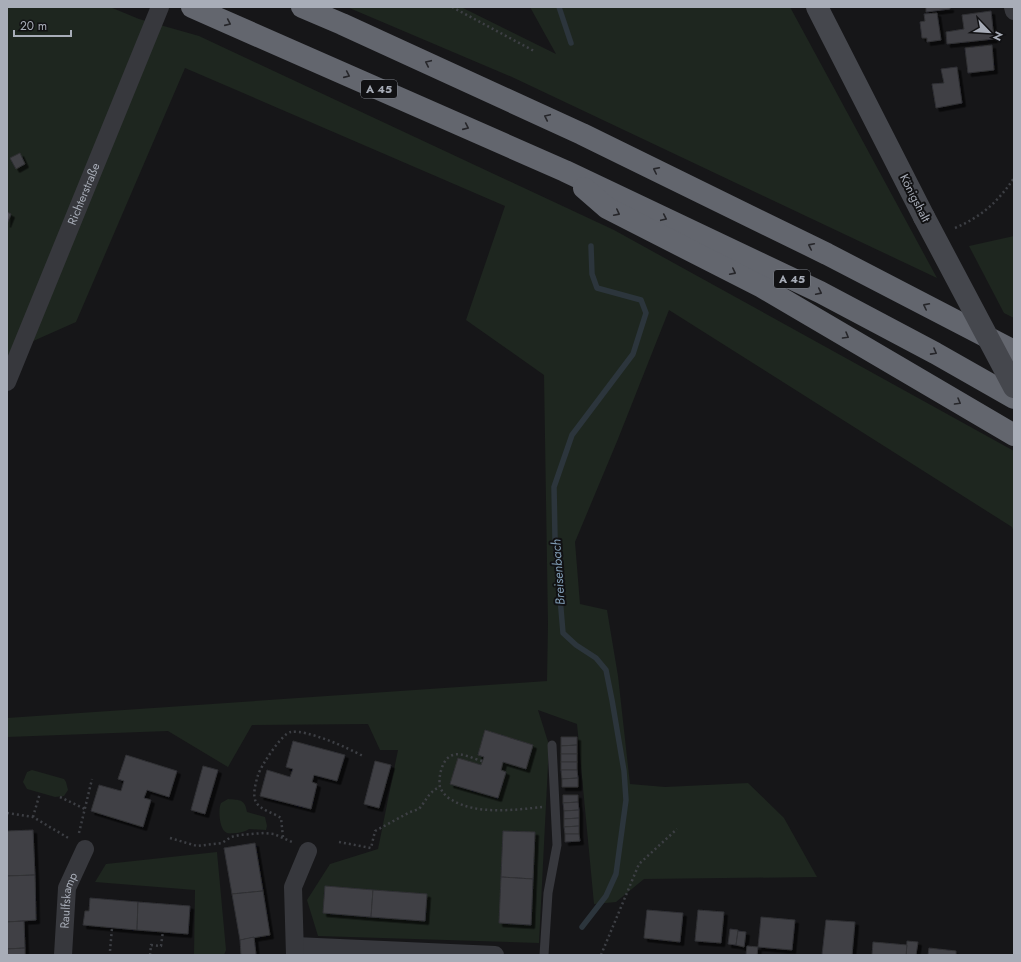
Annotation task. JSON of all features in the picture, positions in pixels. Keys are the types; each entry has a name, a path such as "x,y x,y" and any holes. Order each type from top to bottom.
{"highway":[{"name":"A 45","path":"192,7 565,171 820,292 935,353 1014,398"},
{"path":"302,7 356,30 582,134 827,254 1013,351"},
{"path":"565,171 607,208 762,287 1014,435"}],"main road":[{"name":"Königshalt","path":"817,7 924,217 1014,387"}],"street":[{"name":"Richterstraße","path":"7,382 160,7"},
{"path":"1013,7 1014,11"},
{"name":"Raulfskamp","path":"63,955 67,888 81,846"},
{"path":"308,851 294,887 295,951 495,955"}],"lane":[{"path":"544,955 548,893 557,845 552,745"}],"path":[{"path":"452,7 534,51"},
{"path":"955,228 969,222 994,204 1005,192 1014,178"},
{"path":"282,837 281,818 255,802 254,794 258,774 273,750 286,734 292,731 320,738 350,749 363,756"},
{"path":"482,761 454,754 448,757 441,771 440,779 440,787 444,794 452,801 473,808 499,812 555,805"},
{"path":"7,813 33,817 59,831 81,846 85,809 92,779"},
{"path":"339,842 371,848 375,831 410,812 419,809 430,793 440,787"},
{"path":"33,817 40,792"},
{"path":"60,797 85,809"},
{"path":"602,955 639,864 677,829"},
{"path":"170,838 197,846 222,843 230,837 240,835 264,833 282,837 308,851"},
{"path":"110,951 112,928"},
{"path":"150,955 151,945 161,946 163,932"}],"shaded area":[{"path":"7,7 110,7 139,19 199,36 614,230 1014,451 1014,532 1012,527 669,310 575,542 580,604 607,610 618,676 630,784 665,787 748,783 784,818 817,877 644,879 616,902 594,904 577,724 538,710 549,745 539,943 318,936 307,900 330,864 378,849 398,750 380,750 368,724 252,725 228,767 168,731 7,737 7,718 547,681 548,624 544,375 466,320 505,206 185,68 76,322 22,346 7,382"},
{"path":"347,7 461,7 556,54 530,7 790,7 937,278 512,77"},
{"path":"1014,236 1014,318 1004,313 969,246"},
{"path":"32,770 64,779 68,790 64,796 55,797 27,789 23,782 27,772"},
{"path":"228,799 241,801 245,805 247,812 265,817 267,826 266,830 249,829 237,833 227,833 224,831 220,819 220,806 221,803"},
{"path":"217,852 226,950 224,955 194,955 195,890 95,882 106,864"}],"building":[{"path":"926,7 950,7 950,9 926,12"},
{"path":"991,11 994,39 947,44 946,32 964,29 962,15"},
{"path":"937,13 941,40 927,42 927,38 922,38 920,22 925,21 924,14"},
{"path":"992,45 994,70 968,73 965,48"},
{"path":"957,67 962,103 936,108 932,84 944,83 941,69"},
{"path":"20,153 25,164 16,169 10,158"},
{"path":"7,212 11,214 7,224"},
{"path":"485,730 533,745 526,769 503,762 501,770 506,772 498,798 450,784 458,758 481,765 484,757 478,755"},
{"path":"561,737 577,737 577,745 561,746"},
{"path":"293,741 345,755 337,781 314,775 312,782 317,784 311,809 260,796 267,770 290,777 293,769 286,767"},
{"path":"577,745 577,754 561,754 561,746"},
{"path":"561,754 577,754 577,762 561,762"},
{"path":"126,755 177,771 169,797 147,790 144,798 151,800 143,827 91,811 99,785 121,791 124,781 118,779"},
{"path":"375,761 391,765 379,808 364,804"},
{"path":"561,762 577,762 577,770 561,770"},
{"path":"203,766 218,770 205,814 191,810"},
{"path":"561,770 577,770 578,778 562,779"},
{"path":"578,778 578,787 562,787 562,779"},
{"path":"563,795 578,795 578,802 563,803"},
{"path":"578,802 579,810 564,811 563,803"},
{"path":"579,810 579,818 564,819 564,811"},
{"path":"579,818 579,826 564,827 564,819"},
{"path":"579,826 579,834 565,834 564,827"},
{"path":"33,830 35,875 7,876 7,831"},
{"path":"503,831 535,832 533,879 501,877"},
{"path":"565,834 579,834 580,841 565,842"},
{"path":"255,843 263,891 232,894 224,848"},
{"path":"35,875 36,920 7,922 7,876"},
{"path":"501,877 533,879 531,925 499,923"},
{"path":"325,886 373,890 371,917 323,913"},
{"path":"373,890 427,894 425,921 371,917"},
{"path":"263,891 270,935 240,940 232,894"},
{"path":"90,898 138,902 137,930 83,925 85,911 89,911"},
{"path":"138,902 190,906 188,934 137,930"},
{"path":"647,910 683,913 680,942 644,938"},
{"path":"698,910 724,912 721,943 695,941"},
{"path":"761,917 795,920 792,950 758,947"},
{"path":"826,920 855,922 852,955 822,955"},
{"path":"24,921 25,948 7,949 7,922"},
{"path":"730,929 738,930 736,945 728,944"},
{"path":"738,931 746,932 744,947 736,945"},
{"path":"254,937 256,955 241,955 240,940"},
{"path":"907,941 918,942 916,955 906,955"},
{"path":"873,942 907,945 906,955 872,955"},
{"path":"747,946 758,947 757,955 746,955"},
{"path":"25,948 25,955 7,955 7,949"},
{"path":"929,948 956,951 956,955 928,955"}],"waterway":[{"name":"Breisenbach","path":"559,7 571,43"},
{"name":"Breisenbach","path":"582,927 606,896 616,874 626,800 624,771 606,670 596,658 576,645 563,633 555,538 554,487 572,435 633,354 646,313 641,300 597,288 592,274 591,246"}]}
